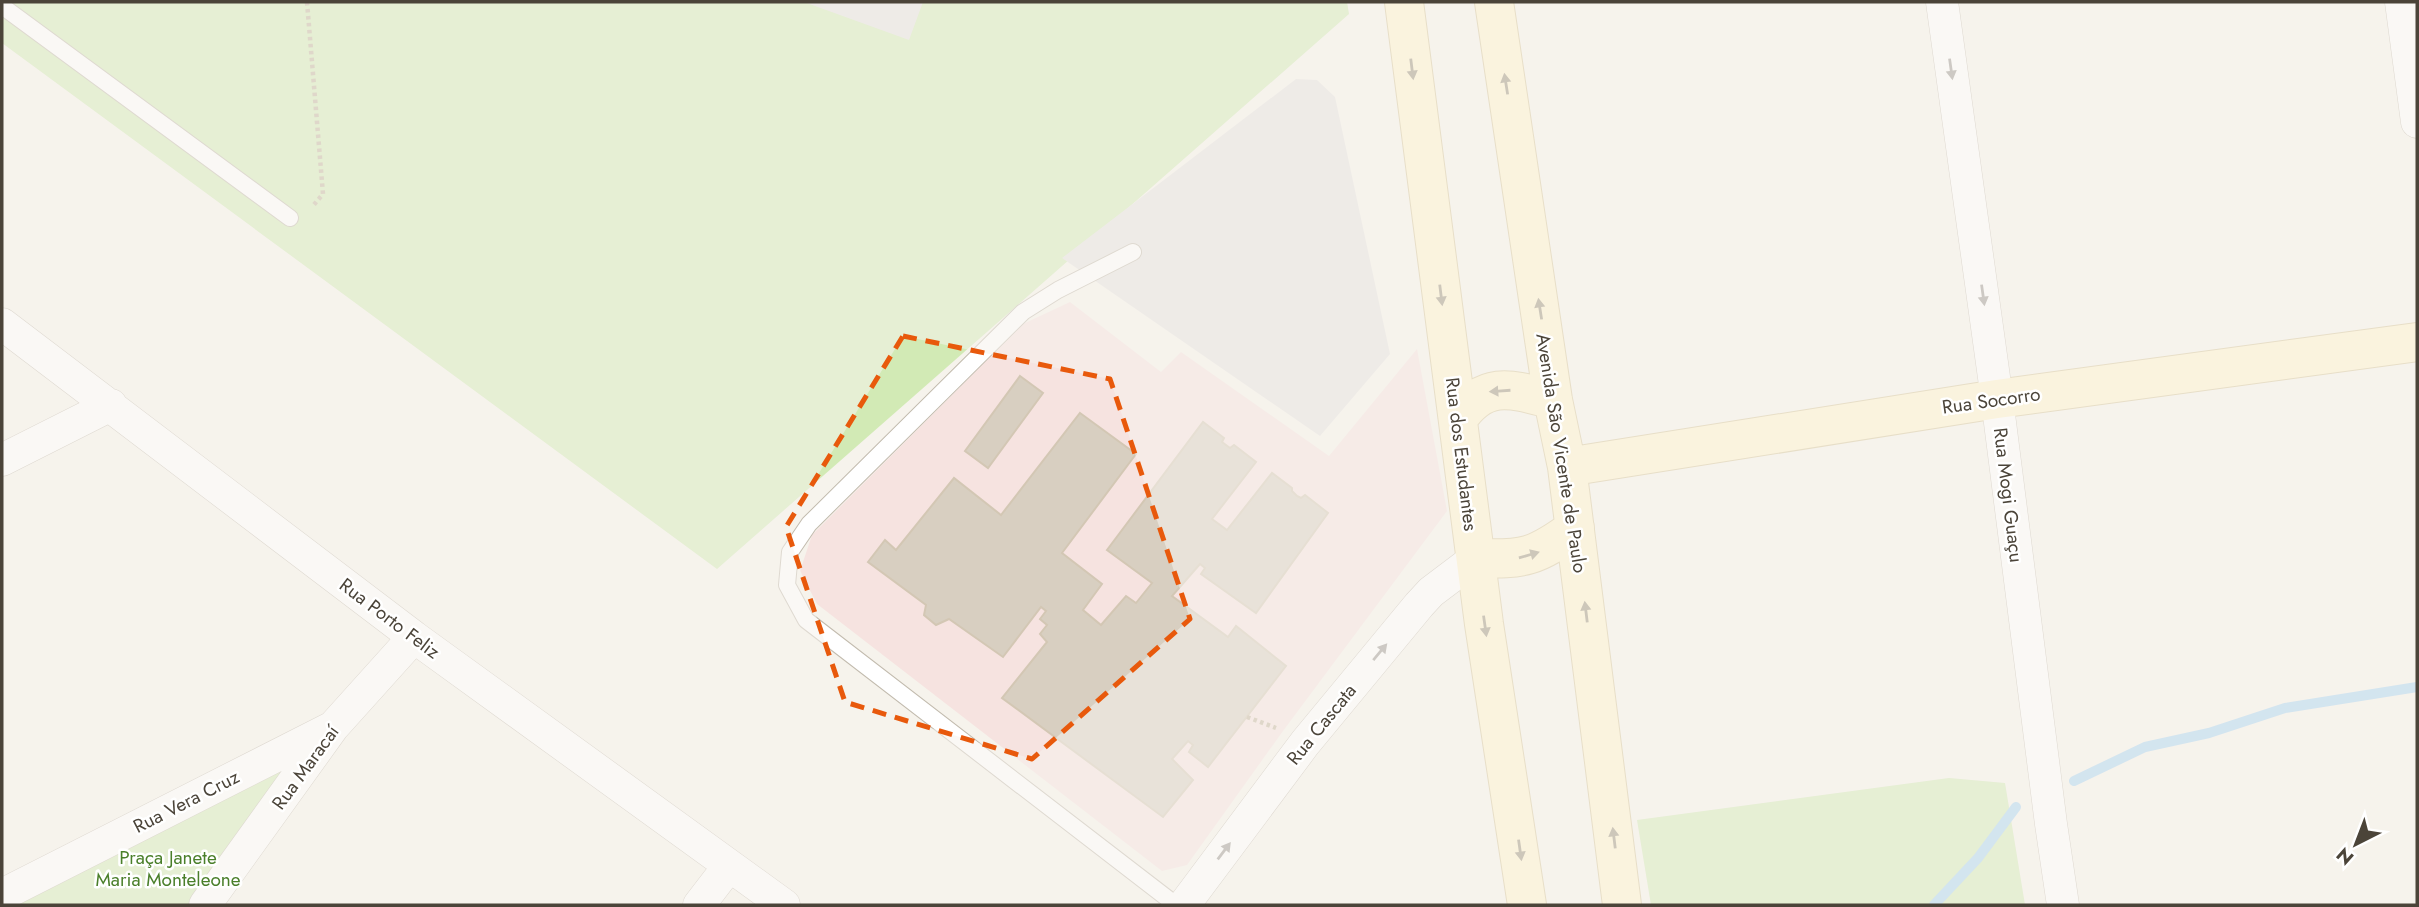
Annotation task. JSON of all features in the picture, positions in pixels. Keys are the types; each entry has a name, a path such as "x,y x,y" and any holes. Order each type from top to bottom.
{"main road":[{"name":"Rua dos Estudantes","path":"1404,2 1476,558 1527,905"},
{"name":"Avenida São Vicente de Paulo","path":"1494,2 1553,400 1567,467 1622,905"},
{"name":"Rua Socorro","path":"1567,467 1997,398 2417,342"},
{"path":"1458,419 1467,405 1484,393 1516,390 1553,400"},
{"path":"1476,558 1508,559 1529,556 1549,547 1575,527"}],"street":[{"name":"Rua Mogi Guaçu","path":"1942,2 1997,398 2050,824 2063,905"},
{"path":"2401,2 2417,122"},
{"name":"Rua Porto Feliz","path":"2,324 414,637 784,905"},
{"path":"2,460 111,405"},
{"name":"Rua Cascata","path":"1184,905 1305,743 1419,605 1431,592 1476,558"},
{"name":"Rua Maracaí","path":"205,905 333,727 414,637"},
{"name":"Rua Vera Cruz","path":"2,895 333,727"},
{"path":"699,905 729,866"}],"lane":[{"path":"2,6 290,218"},
{"path":"1133,253 1058,290 1023,312 809,524 790,552 787,586 806,620 1176,905"}],"path":[{"path":"290,218 310,210 323,194 307,2"}],"highlighted area":[{"path":"903,336 1110,379 1190,619 1032,759 845,702 786,527"}],"shaded area":[{"path":"804,2 923,2 909,40"},
{"path":"1296,79 1317,80 1335,97 1390,354 1320,436 1062,258"},
{"path":"1070,302 1161,372 1181,352 1329,456 1417,349 1447,511 1187,865 1162,871 817,604 800,571 812,535 1023,324","holes":["1020,377 1043,393 988,468 965,451","1080,413 1136,454 1062,553 1102,584 1083,610 1101,625 1126,596 1136,603 1152,583 1107,549 1203,423 1224,437 1222,442 1230,448 1234,445 1256,462 1212,519 1227,530 1272,473 1292,488 1297,496 1301,498 1305,495 1328,513 1256,613 1201,574 1205,568 1200,564 1172,596 1228,637 1236,626 1286,666 1208,766 1189,752 1193,745 1188,741 1172,759 1193,780 1162,817 1003,699 1047,642 1040,634 1047,625 1046,611 1041,607 1003,657 949,619 936,625 924,615 926,605 868,562 885,540 896,550 954,478 1001,515"]}],"green space":[{"path":"2,2 1347,2 1349,14 717,569 2,43"},
{"name":"Praça Janete Maria Monteleone","path":"297,756 189,905 18,905"},
{"path":"1949,778 2005,783 2025,905 1651,905 1637,820"}],"building":[{"path":"1020,376 1043,393 988,468 965,451"},
{"path":"1080,413 1136,454 1062,553 1102,584 1083,610 1101,625 1126,596 1136,603 1152,583 1107,550 1203,422 1224,438 1222,442 1230,448 1234,445 1256,462 1212,519 1227,530 1272,473 1292,488 1297,496 1301,498 1305,495 1328,513 1256,613 1201,574 1205,568 1200,564 1172,596 1228,637 1236,626 1286,666 1208,767 1189,752 1193,745 1188,741 1172,759 1193,780 1163,817 1002,698 1047,642 1040,634 1047,625 1040,619 1046,611 1041,607 1003,657 949,619 936,625 924,615 926,605 868,562 885,540 896,550 954,478 1001,515"}],"waterway":[{"path":"2074,781 2145,747 2209,733 2285,708 2417,687"},
{"path":"1934,905 1978,858 2016,807"}]}
